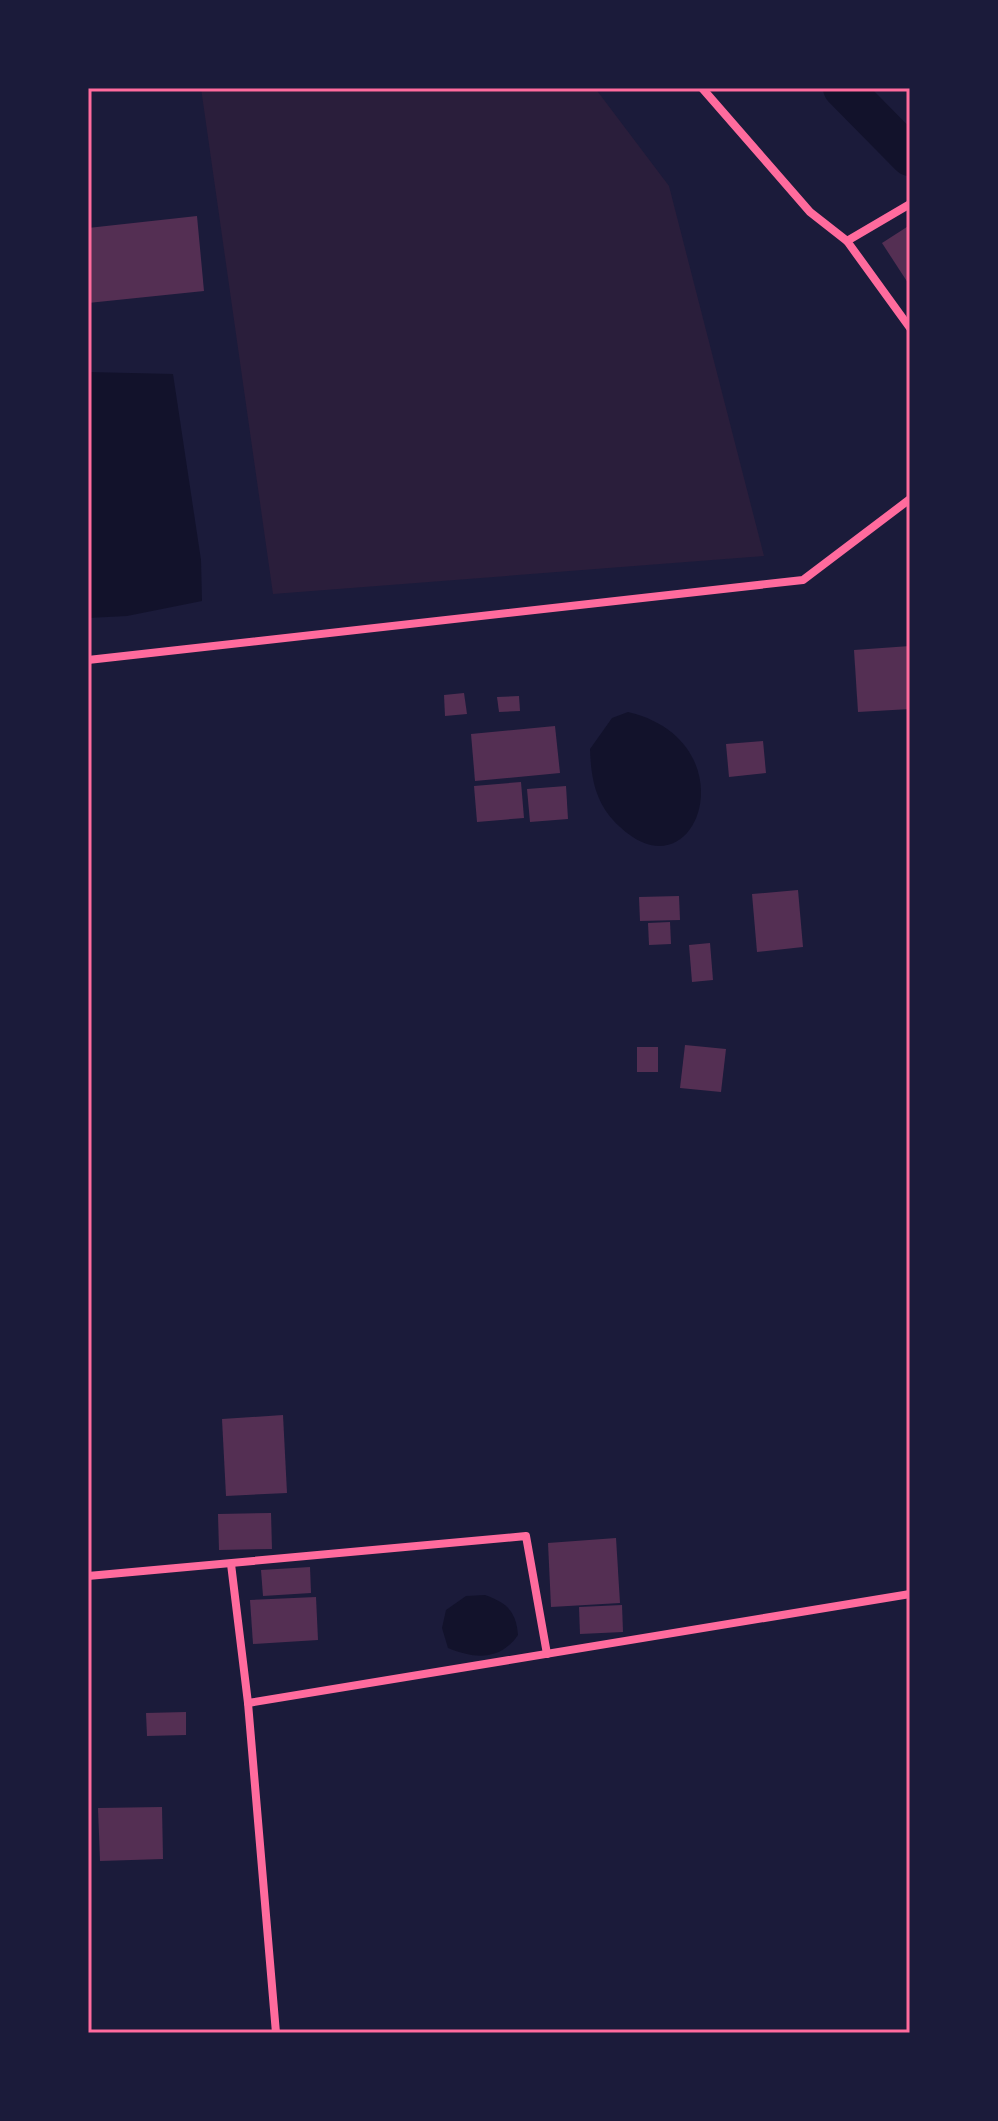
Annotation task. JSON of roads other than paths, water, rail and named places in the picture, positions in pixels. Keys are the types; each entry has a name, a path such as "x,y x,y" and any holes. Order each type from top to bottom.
{"street":[{"path":"702,88 810,212 847,241 910,328"},
{"path":"847,241 910,204"},
{"path":"88,660 803,580 910,499"},
{"path":"88,1576 526,1536 547,1654"},
{"path":"231,1564 248,1703 276,2033"},
{"path":"248,1703 910,1594"}],"waterway":[{"path":"843,88 910,156"}]}
